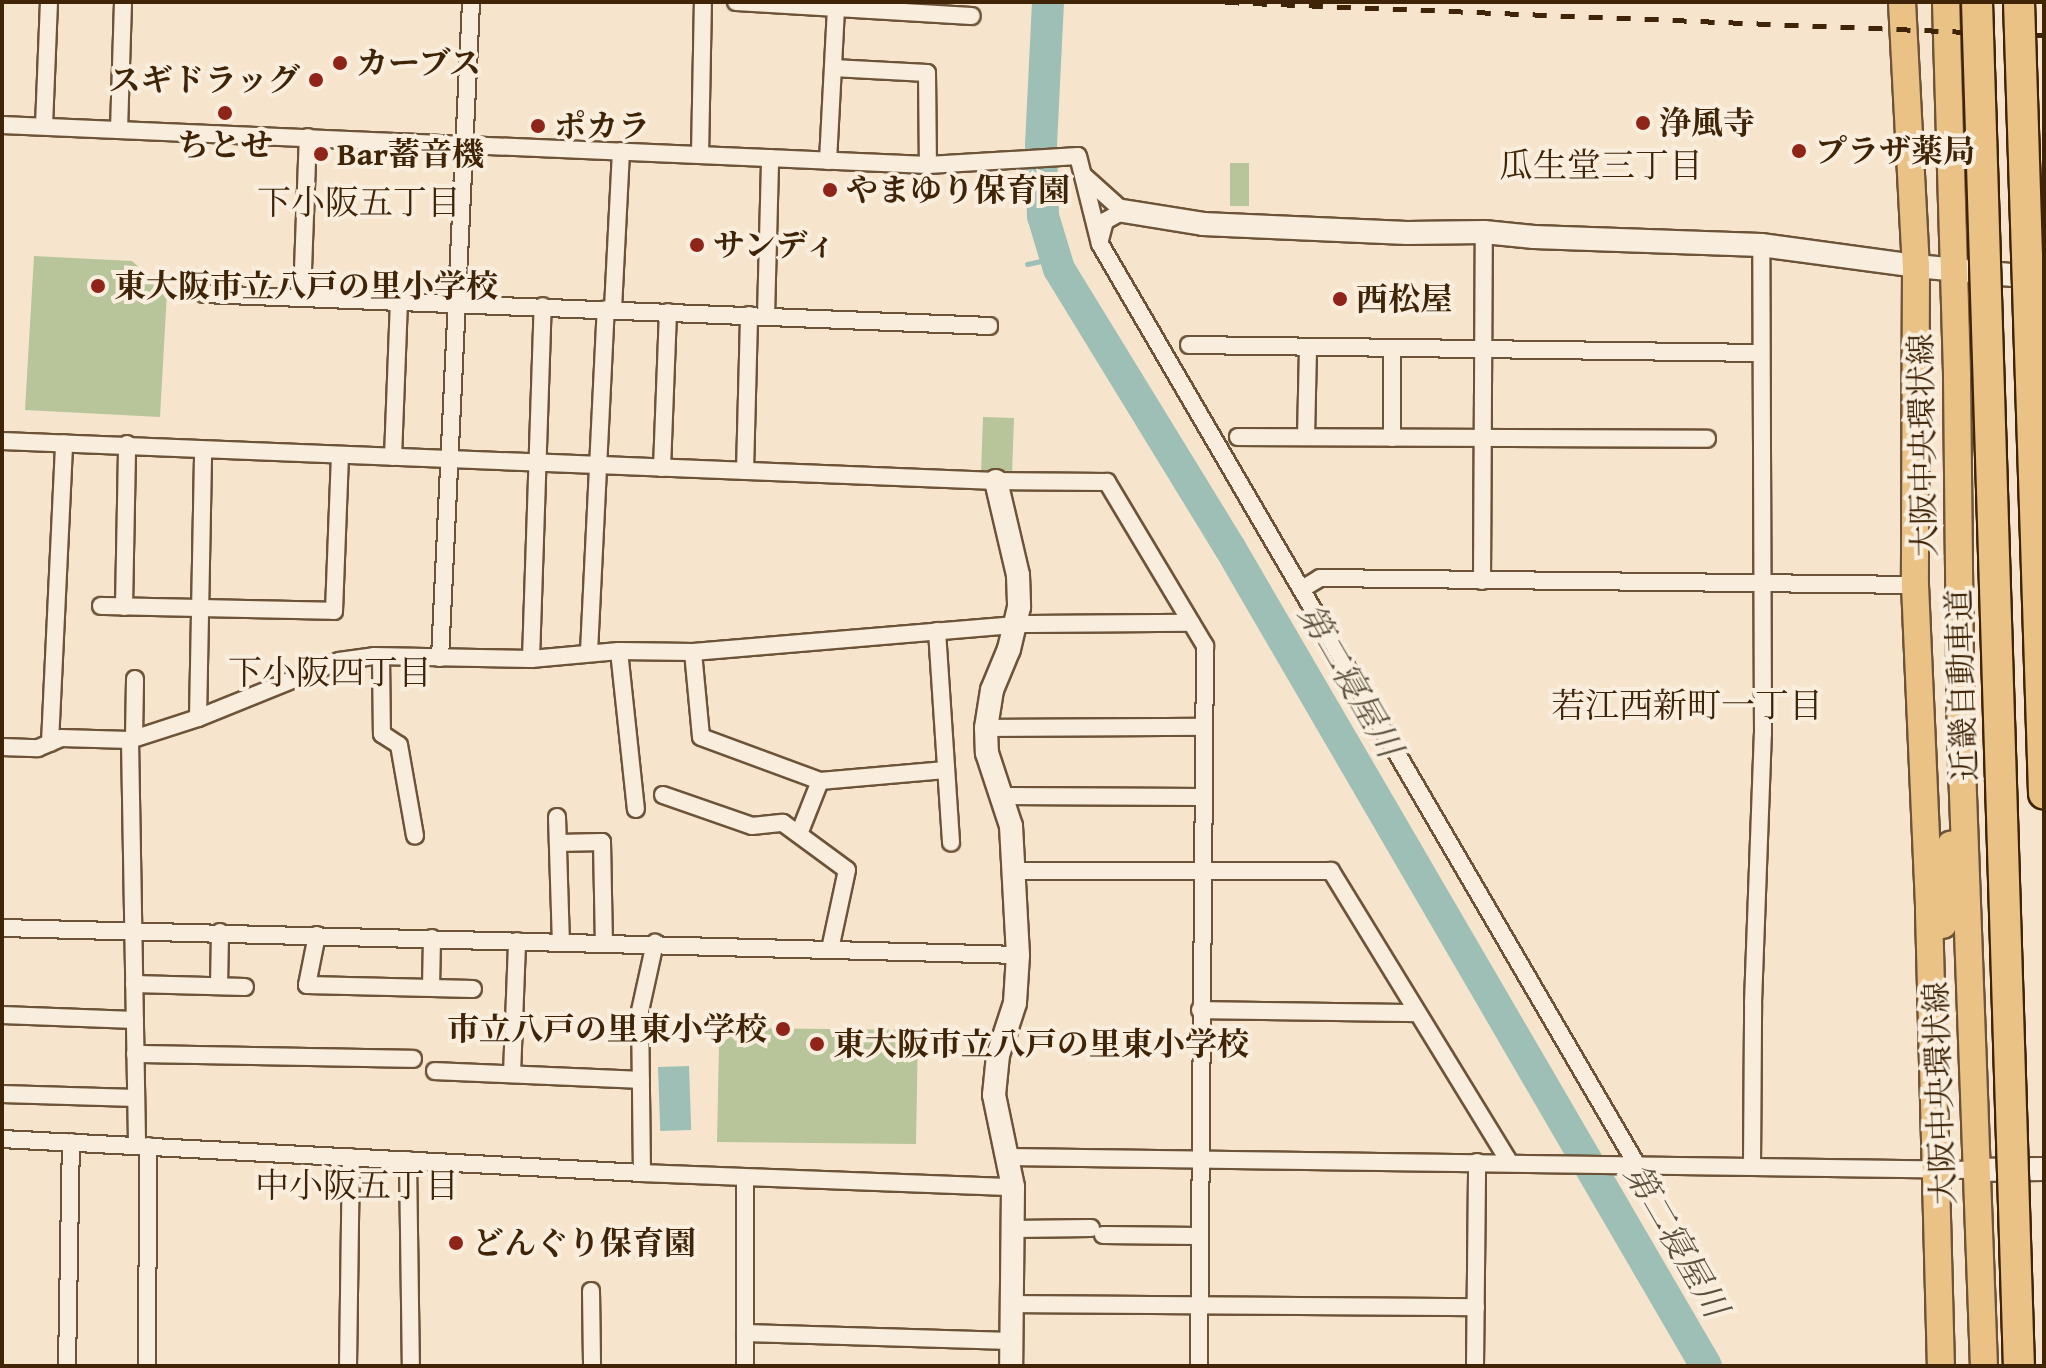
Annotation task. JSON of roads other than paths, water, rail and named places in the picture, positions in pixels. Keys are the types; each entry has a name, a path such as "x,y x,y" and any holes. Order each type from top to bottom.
{"highway":[{"name":"近畿自動車道","path":"1977,2 2019,1366"},
{"path":"2019,2 2044,794"}],"main road":[{"path":"1902,2 1916,266 1915,585 1933,1036 1941,1366"},
{"name":"大阪中央環状線","path":"1946,2 1961,740 1984,1366"},
{"path":"1933,1036 1961,740"}],"street":[{"path":"44,126 49,2"},
{"path":"119,130 123,2"},
{"path":"440,658 452,459 471,2"},
{"path":"700,155 703,2"},
{"path":"736,2 972,16"},
{"path":"828,161 836,8"},
{"path":"833,68 927,73 928,165"},
{"path":"2,125 928,165 982,165 1078,156 1100,244 1302,589 1631,1165"},
{"path":"302,297 308,137"},
{"path":"589,652 621,151"},
{"path":"745,471 770,158"},
{"path":"1083,175 1123,211 1203,224 1407,233 1484,232 1534,237 1761,245 1916,266 2044,278"},
{"path":"1100,244 1105,221 1123,211"},
{"path":"1482,581 1484,232"},
{"path":"1752,1165 1763,734 1761,245"},
{"path":"204,294 989,326"},
{"path":"393,457 399,300"},
{"path":"531,659 543,306"},
{"path":"662,468 668,312"},
{"path":"1189,345 1761,353"},
{"path":"1306,437 1308,347"},
{"path":"1392,348 1392,438"},
{"path":"1238,437 1707,439"},
{"path":"2,441 996,481 1107,482 1205,646 1198,1159 1199,1366"},
{"path":"50,743 64,443"},
{"path":"124,607 127,444"},
{"path":"198,718 203,450"},
{"path":"101,606 334,611 340,455"},
{"path":"996,481 1018,575 1015,626 992,690 986,728 987,753 1011,826 1018,955 1015,1003 998,1055 994,1095 1013,1187 1011,1366"},
{"path":"1302,589 1320,578 1915,585"},
{"path":"2,747 38,748 61,738 132,739 198,718 339,661 381,657 531,659 589,652 693,652 1015,626 1191,623"},
{"path":"937,631 951,843"},
{"path":"619,651 636,809"},
{"path":"693,652 701,737 820,781 946,770"},
{"path":"381,657 382,734 399,745 415,836"},
{"path":"135,679 132,739 135,1054 136,1098 143,1145 147,1366"},
{"path":"986,728 1203,727"},
{"path":"799,834 820,781"},
{"path":"663,795 752,826 783,823 847,870 830,949"},
{"path":"1002,796 1202,797"},
{"path":"557,817 561,941"},
{"path":"558,843 602,842 604,942"},
{"path":"1014,871 1331,871 1509,1162"},
{"path":"2,928 1018,955"},
{"path":"219,986 220,932"},
{"path":"317,935 307,985 473,989"},
{"path":"431,987 432,938"},
{"path":"512,1074 517,941"},
{"path":"642,1173 640,1011 655,943"},
{"path":"134,984 245,987"},
{"path":"1200,1010 1416,1013"},
{"path":"2,1015 135,1020"},
{"path":"135,1054 413,1059"},
{"path":"435,1071 641,1080"},
{"path":"2,1094 136,1098"},
{"path":"2,1139 745,1178 1013,1187"},
{"path":"67,1366 71,1142"},
{"path":"348,1366 351,1157"},
{"path":"1008,1157 1509,1162 1544,1166 2044,1169"},
{"path":"408,1160 411,1366"},
{"path":"1475,1366 1477,1162"},
{"path":"745,1178 745,1366"},
{"path":"1013,1229 1198,1236"},
{"path":"591,1291 592,1366"},
{"path":"1012,1304 1476,1307"},
{"path":"745,1333 1011,1341"}],"water":[{"path":"689,1066 691,1130 660,1131 658,1067"}],"waterway":[{"name":"第二寝屋川","path":"1048,2 1041,145 1043,216 1059,269 1230,548 1706,1366"},
{"path":"1027,264 1055,258"}],"railway":[{"path":"1225,2 2044,35"}],"place":[{"name":"カーブス","path":"340,63"},
{"name":"スギドラッグ","path":"316,80"},
{"name":"ちとせ","path":"225,113"},
{"name":"浄風寺","path":"1643,123"},
{"name":"ポカラ","path":"538,126"},
{"name":"プラザ薬局","path":"1799,151"},
{"name":"Bar蓄音機","path":"321,154"},
{"name":"やまゆり保育園","path":"830,190"},
{"name":"サンディ","path":"697,245"},
{"name":"東大阪市立八戸の里小学校","path":"98,286"},
{"name":"西松屋","path":"1340,299"},
{"name":"市立八戸の里東小学校","path":"783,1029"},
{"name":"東大阪市立八戸の里東小学校","path":"817,1044"},
{"name":"どんぐり保育園","path":"456,1243"}],"district":[{"name":"瓜生堂三丁目","path":"1601,165"},
{"name":"下小阪五丁目","path":"359,202"},
{"name":"下小阪四丁目","path":"330,672"},
{"name":"若江西新町一丁目","path":"1687,705"},
{"name":"中小阪五丁目","path":"357,1185"}]}
